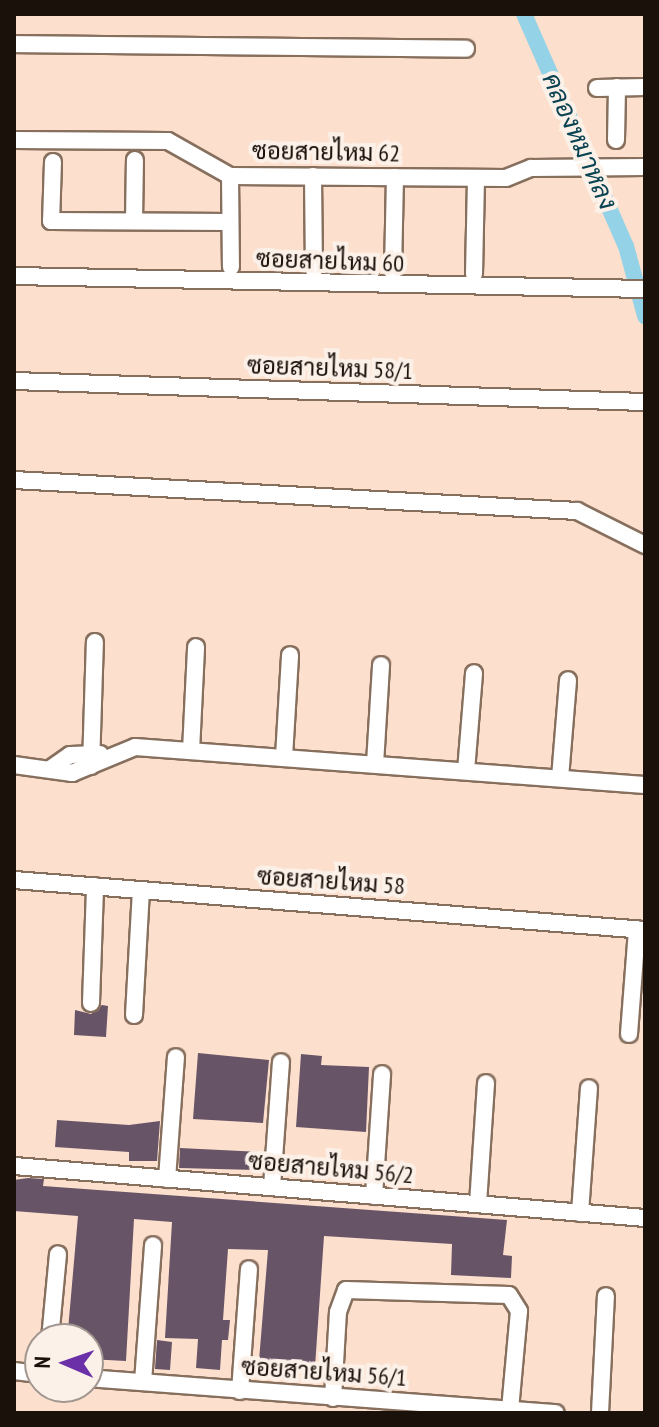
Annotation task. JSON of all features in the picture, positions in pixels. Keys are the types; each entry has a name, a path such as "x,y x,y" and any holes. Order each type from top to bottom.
{"street":[{"path":"14,44 466,49"},
{"path":"616,140 617,87"},
{"path":"597,88 645,87"},
{"name":"ซอยสายไหม 62","path":"14,140 168,141 230,176 506,178 531,168 643,167"},
{"path":"134,221 135,160"},
{"path":"53,162 51,221 230,222"},
{"path":"230,176 231,267"},
{"path":"313,176 314,270"},
{"path":"393,272 395,177"},
{"path":"474,274 476,178"},
{"name":"ซอยสายไหม 60","path":"14,276 404,288 645,289"},
{"name":"ซอยสายไหม 58/1","path":"14,381 644,402"},
{"path":"14,480 577,511 645,545"},
{"path":"95,642 95,758"},
{"path":"191,751 196,647"},
{"path":"284,757 290,655"},
{"path":"375,764 381,665"},
{"path":"466,771 474,673"},
{"path":"560,778 568,680"},
{"path":"14,765 72,773 95,758 128,747 645,785"},
{"name":"ซอยสายไหม 58","path":"14,880 641,929"},
{"path":"91,1003 95,886"},
{"path":"134,1015 141,890"},
{"path":"629,1034 641,929"},
{"path":"167,1179 176,1057"},
{"path":"272,1187 281,1062"},
{"path":"374,1196 382,1074"},
{"path":"478,1204 486,1083"},
{"path":"580,1213 589,1088"},
{"name":"ซอยสายไหม 56/2","path":"14,1166 645,1218"},
{"path":"143,1382 153,1245"},
{"path":"52,1323 58,1254"},
{"path":"240,1391 249,1269"},
{"path":"333,1398 338,1312 346,1290 509,1295 519,1311 510,1409"},
{"path":"600,1413 606,1296"},
{"name":"ซอยสายไหม 56/1","path":"104,1379 556,1413"}],"building":[{"path":"102,1005 108,1006 106,1037 74,1035 75,1010 91,1014"},
{"path":"198,1053 269,1060 263,1123 193,1119"},
{"path":"301,1054 322,1056 321,1065 369,1067 366,1132 296,1127"},
{"path":"57,1120 129,1125 160,1121 157,1161 129,1161 129,1152 55,1147"},
{"path":"180,1148 261,1152 261,1170 179,1168"},
{"path":"44,1179 43,1186 507,1220 503,1255 512,1256 511,1278 451,1275 452,1244 324,1236 315,1367 284,1365 283,1374 258,1373 268,1250 228,1249 223,1320 230,1320 228,1340 222,1340 220,1370 196,1368 198,1339 165,1338 172,1222 134,1219 126,1361 104,1360 104,1323 69,1323 78,1216 14,1211 14,1180"},
{"path":"157,1340 172,1342 170,1370 155,1369"}],"waterway":[{"name":"คลองหมาหลง","path":"524,14 626,246 645,316"}]}
